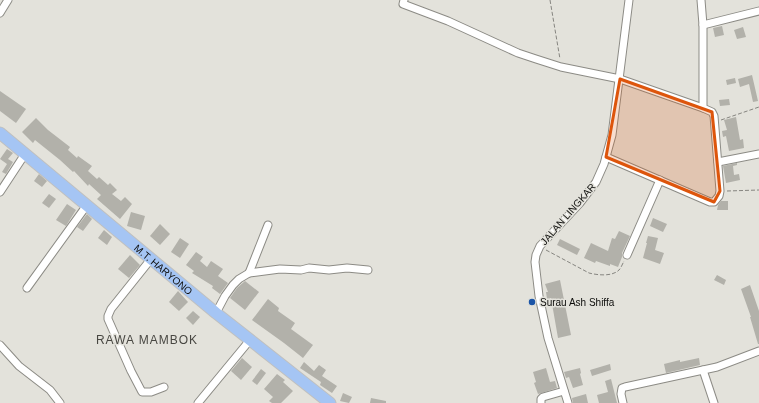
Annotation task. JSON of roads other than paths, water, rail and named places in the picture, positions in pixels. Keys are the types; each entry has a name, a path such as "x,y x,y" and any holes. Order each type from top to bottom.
{"highway":[{"name":"M.T. HARYONO","path":"0,133 216,313 330,403"}],"street":[{"path":"0,13 8,0"},
{"path":"404,0 403,4 448,21 518,53 561,67 620,79 712,112 715,122 720,191 719,196 714,202 710,202 606,157"},
{"name":"JALAN LINGKAR","path":"568,403 548,338 539,296 535,262 536,254 540,246 580,203 596,182 606,157 612,135 630,0"},
{"path":"701,0 704,25 703,108"},
{"path":"704,25 759,11"},
{"path":"0,192 25,154"},
{"path":"718,162 759,154"},
{"path":"627,255 660,180"},
{"path":"27,288 87,205"},
{"path":"249,273 268,225"},
{"path":"152,259 111,309 108,319 142,392 151,392 164,387"},
{"path":"216,313 233,285 249,273 280,269 301,270 309,268 329,270 347,268 368,270"},
{"path":"198,403 250,340"},
{"path":"0,345 19,366 50,390 60,403"},
{"path":"623,403 621,391 625,387 717,367 759,351"},
{"path":"703,370 714,403"},
{"path":"541,403 541,399 543,397 564,391"}],"place":[{"name":"Surau Ash Shiffa","path":"532,302"}],"district":[{"name":"RAWA MAMBOK","path":"147,340"}]}
